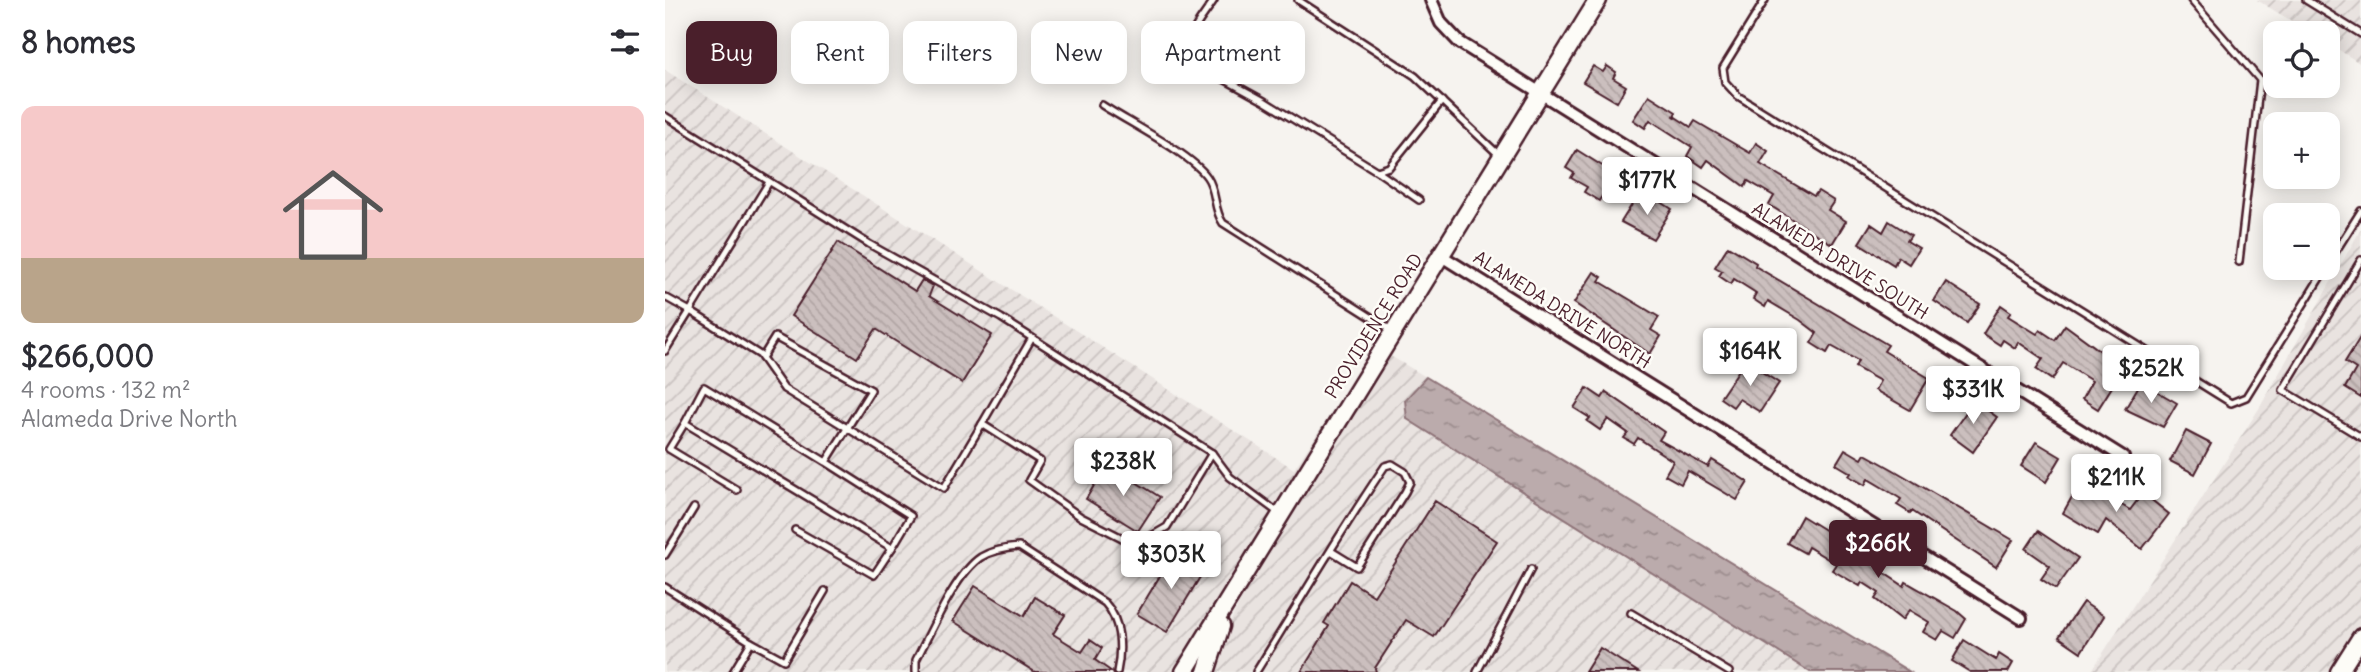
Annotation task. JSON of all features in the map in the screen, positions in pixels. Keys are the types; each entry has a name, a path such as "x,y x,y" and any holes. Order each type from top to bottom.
{"street":[{"name":"ALAMEDA DRIVE SOUTH","path":"1431,0 1449,35 1608,138 2123,457"},
{"name":"PROVIDENCE ROAD","path":"1184,672 1598,0"},
{"name":"ALAMEDA DRIVE NORTH","path":"1440,256 2021,618"},
{"path":"1206,672 1217,634 1248,570"},
{"path":"2339,672 2361,637"}],"lane":[{"path":"1214,0 1188,41 1189,57 1193,62 1264,101 1419,200"},
{"path":"1297,0 1390,57 1501,156"},
{"path":"1765,0 1723,68 1725,82 1738,96 2231,403 2246,397 2318,280"},
{"path":"2191,0 2260,80 2239,262"},
{"path":"2306,0 2361,34"},
{"path":"1377,171 1389,167 1442,101"},
{"path":"1102,105 1198,167 1212,184 1216,209 1223,223 1393,331"},
{"path":"665,116 869,244 1032,338 1212,453 1230,477 1280,514"},
{"path":"665,351 769,181"},
{"path":"2340,245 2361,211"},
{"path":"2361,260 2283,390 2361,437"},
{"path":"665,297 762,358 784,389 943,488 1032,338"},
{"path":"762,358 775,337 871,390 826,462"},
{"path":"737,490 669,449 704,387 911,516 874,575 795,530"},
{"path":"685,423 892,548"},
{"path":"982,425 1040,461 1030,480 1081,517 1136,545 1167,527 1212,453"},
{"path":"1256,672 1331,551 1385,466 1392,464 1405,472 1410,482 1405,492 1357,567 1331,551"},
{"path":"665,555 694,508"},
{"path":"916,672 915,660 967,570 982,557 1003,548 1019,547 1105,603 1115,614 1120,659 1117,672"},
{"path":"1477,672 1531,569"},
{"path":"665,587 784,660 825,591"},
{"path":"1631,613 1729,672"},
{"path":"733,672 751,642"}],"shaded area":[{"path":"2257,0 2361,0 2361,64 2340,51 2340,21 2291,21"},
{"path":"665,70 1294,469 1375,347 1176,672 665,672"},
{"path":"2361,229 2361,625 2332,672 2091,672 2260,407 2332,280 2340,280 2340,266"},
{"path":"1387,354 1426,377 1415,387 1408,420 1810,672 1213,672 1223,636 1254,574"}],"water":[{"path":"1426,377 1910,672 1810,672 1407,419 1405,400"}],"building":[{"path":"1593,66 1603,72 1607,66 1616,72 1613,78 1626,86 1617,102 1583,82"},
{"path":"1649,95 1676,112 1674,116 1691,127 1695,121 1750,153 1756,143 1768,151 1760,164 1814,196 1818,191 1834,201 1828,210 1846,221 1832,244 1769,205 1774,196 1748,181 1745,187 1708,160 1703,167 1687,156 1692,147 1650,120 1645,128 1633,120"},
{"path":"1577,150 1615,174 1599,201 1584,192 1587,187 1571,178 1574,173 1566,168"},
{"path":"1638,195 1654,206 1658,200 1672,209 1653,239 1621,222"},
{"path":"1889,221 1911,235 1907,241 1919,248 1909,264 1898,257 1894,265 1859,243 1871,224 1883,232"},
{"path":"838,242 915,291 922,280 933,286 929,296 992,335 962,383 876,329 857,358 791,316"},
{"path":"1728,246 1756,263 1755,266 1888,345 1884,351 1929,378 1910,410 1875,390 1880,381 1855,367 1858,361 1831,346 1827,353 1811,343 1817,333 1800,320 1768,301 1765,307 1753,299 1756,293 1734,279 1731,284 1719,276 1722,271 1715,267"},
{"path":"1594,272 1602,277 1599,281 1659,317 1651,330 1661,336 1650,354 1574,303"},
{"path":"1946,282 1980,304 1967,323 1934,301"},
{"path":"2001,305 2011,312 2008,316 2037,334 2040,330 2055,340 2065,325 2102,352 2104,349 2127,363 2098,409 2082,399 2092,381 2063,363 2052,380 2036,369 2043,359 2018,342 2015,348 2003,340 2000,345 1983,334"},
{"path":"2361,336 2361,398 2345,388 2356,369 2345,362"},
{"path":"1745,361 1779,383 1760,412 1739,399 1733,407 1720,398"},
{"path":"2141,382 2177,403 2163,427 2125,409"},
{"path":"1587,388 1602,398 1606,392 1664,432 1659,440 1708,467 1712,460 1748,482 1737,500 1688,471 1681,484 1665,475 1673,461 1638,438 1634,444 1624,438 1628,433 1608,419 1600,430 1587,421 1590,418 1574,408"},
{"path":"1974,401 1997,417 1973,452 1950,435"},
{"path":"2186,431 2211,444 2195,474 2170,461"},
{"path":"2036,442 2061,457 2046,482 2021,466"},
{"path":"1845,449 1862,459 1865,454 2013,540 1996,567 1912,511 1910,513 1897,505 1901,499 1885,489 1868,479 1865,485 1849,476 1851,473 1836,464"},
{"path":"1107,464 1160,497 1138,531 1086,499"},
{"path":"2081,481 2130,510 2143,493 2169,514 2142,549 2106,520 2098,534 2063,513"},
{"path":"1435,501 1497,541 1434,637 1406,620 1375,668 1376,672 1301,672 1329,626 1324,623 1350,581 1374,596"},
{"path":"1802,516 1881,565 1878,569 1904,586 1906,582 1957,611 1966,619 1955,638 1943,631 1937,640 1923,632 1929,622 1909,610 1902,620 1875,599 1879,593 1862,582 1860,586 1832,570 1836,564 1808,547 1805,553 1787,543"},
{"path":"2038,531 2078,558 2056,589 2041,579 2050,566 2026,549"},
{"path":"1176,549 1206,567 1167,632 1137,614"},
{"path":"975,586 1024,616 1035,597 1065,615 1053,634 1082,652 1090,640 1102,648 1095,660 1112,672 1035,672 953,621"},
{"path":"2083,602 2104,616 2081,652 2059,637"},
{"path":"1964,640 1996,660 1999,654 2013,663 2008,672 1970,672 1952,661"},
{"path":"1600,648 1638,672 1585,672"}]}
